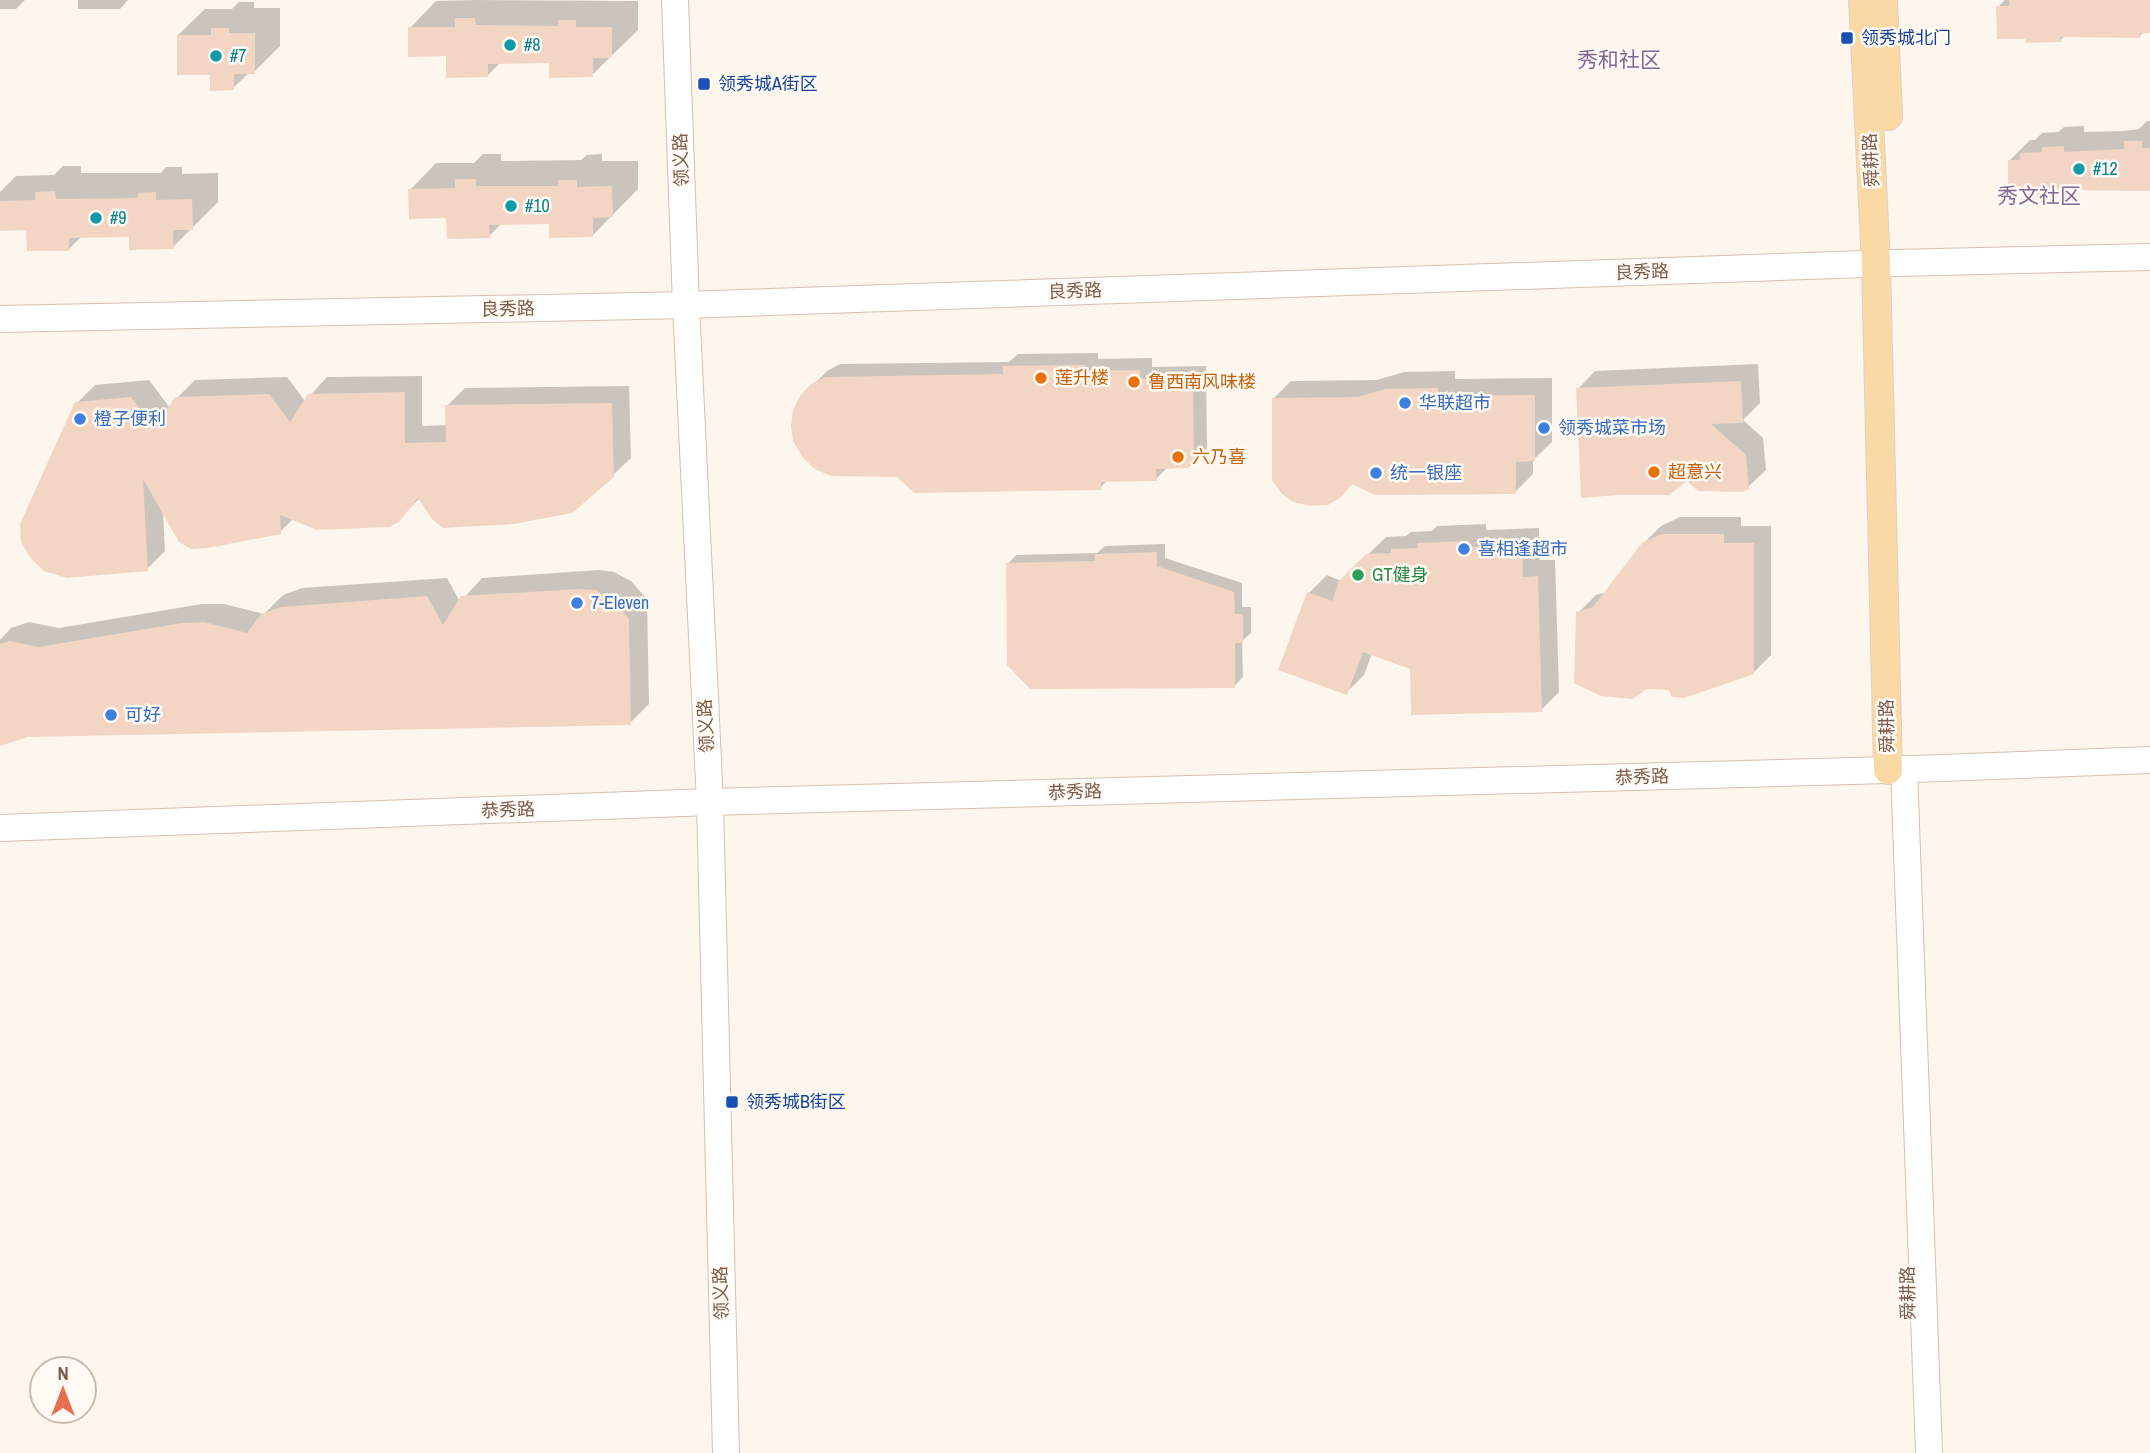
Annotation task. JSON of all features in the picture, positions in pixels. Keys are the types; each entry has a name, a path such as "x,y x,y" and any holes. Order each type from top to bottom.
{"main road":[{"name":"舜耕路","path":"1863,0 1885,264"},
{"name":"舜耕路","path":"1883,0 1885,264 1896,770"}],"street":[{"name":"领义路","path":"675,0 686,304 710,802 726,1453"},
{"name":"良秀路","path":"1,321 686,304 2150,257"},
{"name":"恭秀路","path":"0,828 710,802 1896,770 2150,760"},
{"name":"舜耕路","path":"1896,770 1911,1453"},
{"name":"舜耕路","path":"1896,770 1929,1453"}],"building":[{"path":"2009,0 2150,0 2150,33 2139,34 2141,38 2060,37 2061,42 2026,43 2025,39 1997,39 1996,6 2009,6"},
{"name":"#8","path":"455,18 475,18 476,25 558,26 558,20 576,20 576,27 612,27 612,58 593,58 593,77 549,78 549,63 488,64 488,77 446,78 446,56 408,57 408,27 455,27"},
{"name":"#7","path":"211,28 229,28 229,33 255,33 255,74 234,74 234,90 210,91 210,75 177,75 177,35 211,35"},
{"name":"#12","path":"2124,141 2142,141 2142,148 2150,148 2150,191 2072,190 2072,196 2037,197 2037,193 2008,193 2008,160 2020,160 2020,153 2042,152 2042,147 2064,146 2064,152 2124,149"},
{"name":"#10","path":"455,179 476,179 476,186 558,186 558,180 577,180 577,187 612,186 613,217 593,218 593,237 549,238 549,224 489,225 490,238 447,239 446,218 409,219 408,189 455,188"},
{"name":"#9","path":"55,191 56,199 138,198 138,193 156,192 156,200 192,199 193,230 173,230 174,249 129,250 129,237 69,238 69,251 27,251 26,230 0,231 0,201 35,200 35,192"},
{"path":"1085,365 1085,371 1140,370 1140,379 1193,379 1194,463 1188,468 1156,469 1157,481 1101,482 1101,490 914,493 897,477 831,476 815,469 802,457 793,441 793,410 800,396 811,384 825,377 1003,374 1003,366"},
{"path":"1741,381 1743,423 1711,424 1746,455 1749,489 1742,492 1698,491 1687,481 1669,495 1581,498 1576,388"},
{"path":"1438,388 1438,396 1535,395 1535,461 1516,462 1516,494 1375,495 1352,484 1341,497 1328,505 1311,506 1293,502 1282,494 1272,480 1272,398 1358,397 1385,389"},
{"path":"405,392 405,443 446,442 445,405 612,403 614,477 572,513 514,524 443,528 432,519 418,498 399,522 389,527 317,530 280,515 281,534 191,549 179,542 143,479 148,571 67,578 44,571 30,557 21,542 20,524 75,402 131,397 155,429 175,397 269,394 290,422 308,394"},
{"path":"1661,534 1724,534 1724,543 1754,543 1754,674 1684,698 1672,697 1669,690 1646,689 1633,699 1601,696 1574,683 1576,612 1593,607 1642,543"},
{"path":"1469,541 1469,547 1522,545 1523,577 1538,576 1542,712 1411,715 1410,669 1363,652 1347,695 1278,670 1307,592 1332,601 1339,581 1366,554 1391,553 1391,549 1418,548 1417,543"},
{"path":"1157,552 1157,566 1234,592 1235,614 1243,614 1243,643 1235,643 1235,688 1030,689 1007,665 1006,563 1095,561 1095,554"},
{"path":"595,590 612,599 629,619 631,725 28,737 0,746 0,644 9,641 39,647 182,623 204,622 247,633 261,614 281,607 427,596 443,625 461,596"}],"place":[{"name":"领秀城北门","path":"1847,38"},
{"name":"#8","path":"510,45"},
{"name":"#7","path":"216,56"},
{"name":"领秀城A街区","path":"704,84"},
{"name":"#12","path":"2079,169"},
{"name":"#10","path":"511,206"},
{"name":"#9","path":"96,218"},
{"name":"莲升楼","path":"1041,378"},
{"name":"鲁西南风味楼","path":"1134,382"},
{"name":"华联超市","path":"1405,403"},
{"name":"橙子便利","path":"80,419"},
{"name":"领秀城菜市场","path":"1544,428"},
{"name":"六乃喜","path":"1178,457"},
{"name":"超意兴","path":"1654,472"},
{"name":"统一银座","path":"1376,473"},
{"name":"喜相逢超市","path":"1464,549"},
{"name":"GT健身","path":"1358,575"},
{"name":"7-Eleven","path":"577,603"},
{"name":"可好","path":"111,715"},
{"name":"领秀城B街区","path":"732,1102"}],"district":[{"name":"秀和社区","path":"1619,60"},
{"name":"秀文社区","path":"2039,196"}]}
